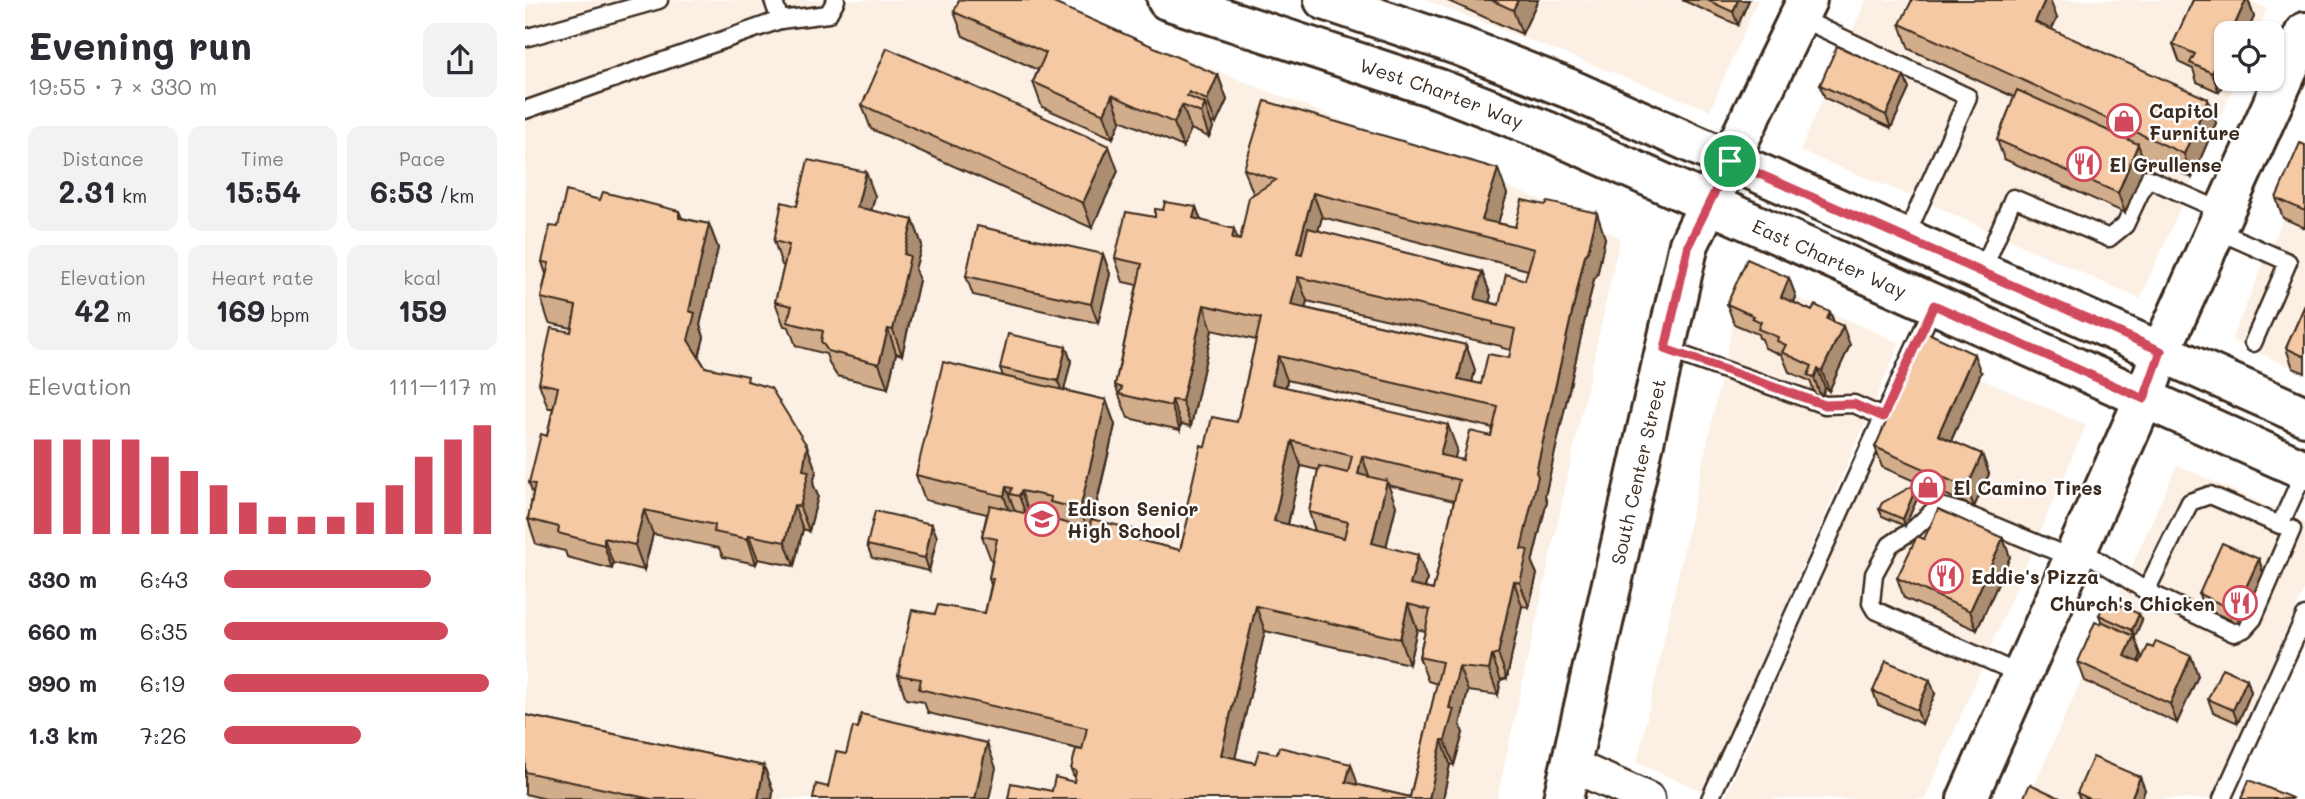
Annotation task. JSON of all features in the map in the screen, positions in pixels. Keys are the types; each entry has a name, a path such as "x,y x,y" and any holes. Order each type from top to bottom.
{"main road":[{"name":"West Charter Way","path":"1167,0 1439,89 1549,132 1709,204"},
{"path":"1324,0 1460,46 1558,84 2305,416"},
{"name":"South Center Street","path":"1567,782 1689,244 1802,9"},
{"path":"1967,799 2144,399 2161,351 2305,33"},
{"name":"East Charter Way","path":"1709,204 2305,470"}],"street":[{"path":"1567,782 1648,799"}],"lane":[{"path":"525,38 659,0"},
{"path":"773,0 780,20"},
{"path":"525,110 780,20 828,14 836,0"},
{"path":"1802,9 1969,97 1905,238"},
{"path":"1982,272 2013,198 2109,239 2125,225 2147,178 2288,262 2253,343"},
{"path":"1710,799 1934,305"},
{"path":"1665,349 1825,405 1854,404 1883,417"},
{"path":"2022,675 1875,610 1871,603 1874,574 1890,545 1915,528 1935,509 1943,507 1961,512 2076,553 2234,634 2244,629 2253,619 2292,529 2305,470"},
{"path":"2146,591 2190,502 2210,495 2292,529"},
{"path":"2221,799 2299,644 2305,616"}],"shaded area":[{"name":"Edison Senior High School","path":"543,0 1039,0 1571,212 1620,238 1497,799 525,799 525,6"},
{"path":"1425,0 1758,0 1710,110"},
{"path":"1866,0 2249,0 2267,9 2262,21 2214,21 2214,91 2232,91 2140,299 1924,201 1800,151"},
{"path":"2305,167 2305,374 2231,340"},
{"path":"1744,274 1900,343 1704,792 1637,763"},
{"path":"1920,352 2086,425 1925,799 1725,799"},
{"path":"2177,465 2305,523 2305,588 2211,799 2028,799"}],"building":[{"path":"959,0 1047,0 1218,75 1207,100 1189,92 1187,96 1205,104 1201,113 1182,105 1174,123 1112,95 1104,114 1033,82 1046,53 954,12"},
{"path":"1491,0 1518,0 1513,10"},
{"path":"1707,0 1738,0 1733,12"},
{"path":"1912,0 2045,0 2035,22 2208,99 2184,154 1900,24"},
{"path":"2193,0 2246,0 2236,21 2214,21 2212,73 2190,63 2195,54 2173,44"},
{"path":"1837,46 1904,76 1886,115 1820,85"},
{"path":"887,48 1109,146 1083,203 862,105"},
{"path":"2017,90 2138,144 2118,193 1997,140"},
{"path":"1265,101 1498,169 1482,220 1515,227 1522,200 1545,205 1548,202 1597,213 1536,472 1538,476 1521,549 1528,550 1520,583 1514,581 1498,654 1492,656 1489,670 1459,667 1449,708 1454,709 1445,740 1442,740 1429,799 1008,799 1011,783 1052,791 1055,777 1074,782 1076,771 1071,769 1076,749 1082,750 1087,728 919,689 921,679 898,675 912,610 935,614 938,605 985,613 993,579 989,578 997,539 982,536 990,505 1090,529 1091,519 1141,531 1138,540 1180,550 1190,511 1186,510 1201,445 1205,447 1212,417 1237,422 1261,318 1204,305 1182,401 1172,400 1171,406 1119,394 1122,388 1115,385 1142,264 1115,258 1126,212 1155,217 1155,209 1163,210 1165,202 1196,207 1193,218 1234,229 1232,239 1240,240 1249,197 1276,180 1244,169","holes":["1313,193 1534,249 1525,280 1506,274 1499,305 1475,299 1482,272 1308,228 1302,254 1297,253","1298,277 1515,329 1509,358 1488,354 1481,384 1458,379 1466,345 1291,305","1278,356 1498,407 1491,436 1470,431 1463,460 1440,455 1448,425 1272,384","1292,441 1352,456 1348,473 1319,466 1309,512 1348,522 1344,538 1274,521","1362,456 1459,480 1433,590 1410,585 1418,555 1372,543 1387,481 1358,474","1408,604 1430,610 1419,657 1442,662 1410,797 1346,782 1351,764 1279,747 1277,754 1259,750 1255,763 1221,755 1256,606 1400,639"]},
{"path":"2300,143 2305,145 2305,211 2276,198"},
{"path":"808,160 866,172 857,207 913,220 904,254 910,256 893,330 888,329 879,364 828,351 821,341 823,331 787,322 792,306 775,302 789,245 774,241 782,202 797,206"},
{"path":"566,191 600,200 603,192 679,211 679,218 709,224 689,311 695,313 688,340 705,367 748,376 747,381 771,388 807,446 803,470 809,471 800,507 794,505 785,542 749,535 748,539 714,532 715,525 644,510 635,545 604,538 604,545 558,533 559,527 528,519 535,484 529,483 541,434 547,436 558,387 539,383 551,328 571,332 576,306 541,298 549,263 542,262 550,226 558,227"},
{"path":"977,226 1103,254 1091,304 966,276"},
{"path":"1747,259 1789,278 1781,297 1812,311 1815,305 1830,312 1827,319 1843,326 1822,371 1818,369 1814,378 1808,375 1812,366 1782,352 1786,345 1777,341 1778,337 1758,329 1761,322 1752,318 1754,316 1727,304"},
{"path":"2305,305 2305,357 2286,348"},
{"path":"1926,332 1974,354 1938,435 1982,454 1967,488 1875,447"},
{"path":"1008,334 1066,347 1058,381 1000,368"},
{"path":"943,362 1106,400 1080,509 1050,502 1051,497 1021,491 1019,496 1010,494 1012,488 1006,487 1004,496 916,475"},
{"path":"1918,483 1903,519 1879,509 1882,503"},
{"path":"1938,509 2003,538 1970,611 1897,578 1917,536 1924,539"},
{"path":"875,511 932,524 925,558 867,545"},
{"path":"2222,543 2259,559 2235,611 2199,594"},
{"path":"2107,599 2139,614 2132,630 2099,615"},
{"path":"2101,621 2134,636 2125,656 2140,663 2148,646 2153,648 2156,641 2191,656 2170,704 2078,662 2095,622 2100,624"},
{"path":"1886,661 1930,680 1917,710 1873,691"},
{"path":"2222,668 2247,679 2233,710 2208,699"},
{"path":"861,714 987,743 975,799 813,799 816,784 828,787 836,752 846,754 853,727 858,728"},
{"path":"525,715 764,766 758,799 651,799 525,772"},
{"path":"2093,757 2140,777 2131,799 2090,799 2077,793"},
{"path":"2249,780 2292,798 2241,799"},
{"path":"2030,784 2062,799 2023,799"}],"place":[{"name":"Capitol Furniture","path":"2124,121"},
{"name":"El Grullense","path":"2084,164"},
{"name":"El Camino Tires","path":"1928,487"},
{"name":"Edison Senior High School","path":"1042,519"},
{"name":"Eddie's Pizza","path":"1946,576"},
{"name":"Church's Chicken","path":"2240,603"}],"route":[{"path":"1730,161 2161,351 2144,399 1934,305 1883,417 1854,404 1825,405 1665,349 1689,244 1730,161"}]}
